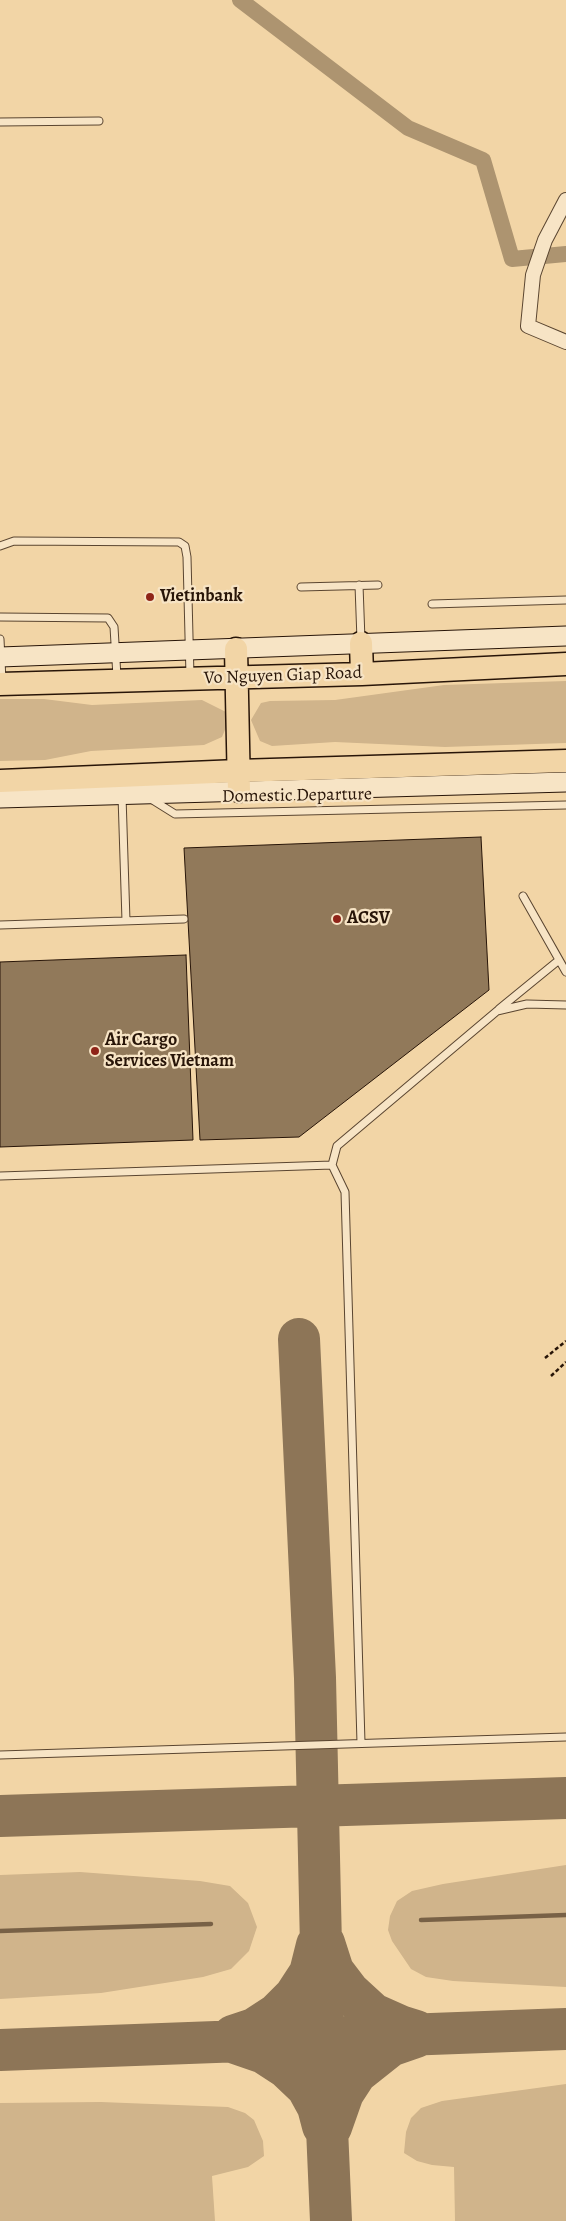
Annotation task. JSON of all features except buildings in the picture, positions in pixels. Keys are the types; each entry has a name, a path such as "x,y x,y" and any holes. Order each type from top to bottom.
{"highway":[{"path":"361,643 362,674"},
{"path":"236,649 239,781"},
{"name":"Vo Nguyen Giap Road","path":"1,684 362,674 566,664"},
{"path":"0,781 42,780 121,785 239,781 416,766 566,761"}],"main road":[{"name":"Vo Nguyen Giap Road","path":"0,651 116,652 236,649 566,636"},
{"path":"416,766 438,786"},
{"path":"42,780 84,795"},
{"path":"0,798 84,795 121,785 143,794 239,781 438,786 566,782"}],"street":[{"path":"566,200 545,240 533,275 528,326 566,342"}],"lane":[{"path":"0,122 99,120"},
{"path":"0,546 14,542 179,542 185,546 187,557 190,679"},
{"path":"301,587 378,585"},
{"path":"359,586 361,643"},
{"path":"432,604 566,600"},
{"path":"0,617 108,618 114,627 118,681"},
{"path":"0,651 1,684"},
{"path":"121,785 126,921"},
{"name":"Domestic Departure","path":"143,794 175,814 566,805"},
{"path":"523,896 566,972"},
{"path":"0,925 184,919"},
{"path":"360,1744 345,1192 332,1165 337,1146 559,960"},
{"path":"497,1011 527,1004 566,1005"},
{"path":"0,1176 332,1165"},
{"path":"0,1755 566,1737"}],"path":[{"path":"545,1358 566,1341"},
{"path":"551,1376 566,1362"}],"shaded area":[{"path":"566,681 566,743 445,747 335,742 272,746 260,741 251,720 261,703 270,701 335,700 444,685"},
{"path":"0,699 44,699 92,705 202,700 226,712 227,725 222,737 204,745 91,751 45,760 0,761"},
{"path":"566,1865 566,1987 453,1981 426,1977 411,1969 392,1941 388,1930 390,1916 397,1901 412,1891 443,1884"},
{"path":"80,1872 200,1881 230,1886 248,1903 257,1927 249,1951 231,1969 203,1977 101,1993 0,1999 0,1875"},
{"path":"566,2084 566,2221 455,2221 454,2167 432,2165 417,2161 404,2153 406,2132 411,2118 421,2108 442,2101"},
{"path":"101,2102 228,2107 245,2113 254,2120 263,2141 264,2156 248,2167 212,2176 215,2221 0,2221 0,2103"}],"waterway":[{"path":"240,0 408,128 483,160 512,259 566,254"},
{"path":"421,1920 566,1915"},
{"path":"0,1931 211,1924"}],"taxiway":[{"path":"299,1339 315,1678 323,2036 331,2221"},
{"path":"0,1816 566,1798"},
{"path":"324,1943 333,1971 349,1992 373,2014 416,2031"},
{"path":"233,2036 254,2029 277,2014 295,1996 310,1973 317,1945"},
{"path":"0,2050 566,2029"},
{"path":"331,2127 343,2093 356,2073 390,2046 416,2037"},
{"path":"235,2043 264,2053 287,2068 307,2087 318,2107 323,2126"}],"place":[{"name":"Vietinbank","path":"150,597"},
{"name":"ACSV","path":"337,919"},
{"name":"Air Cargo Services Vietnam","path":"95,1051"}]}
